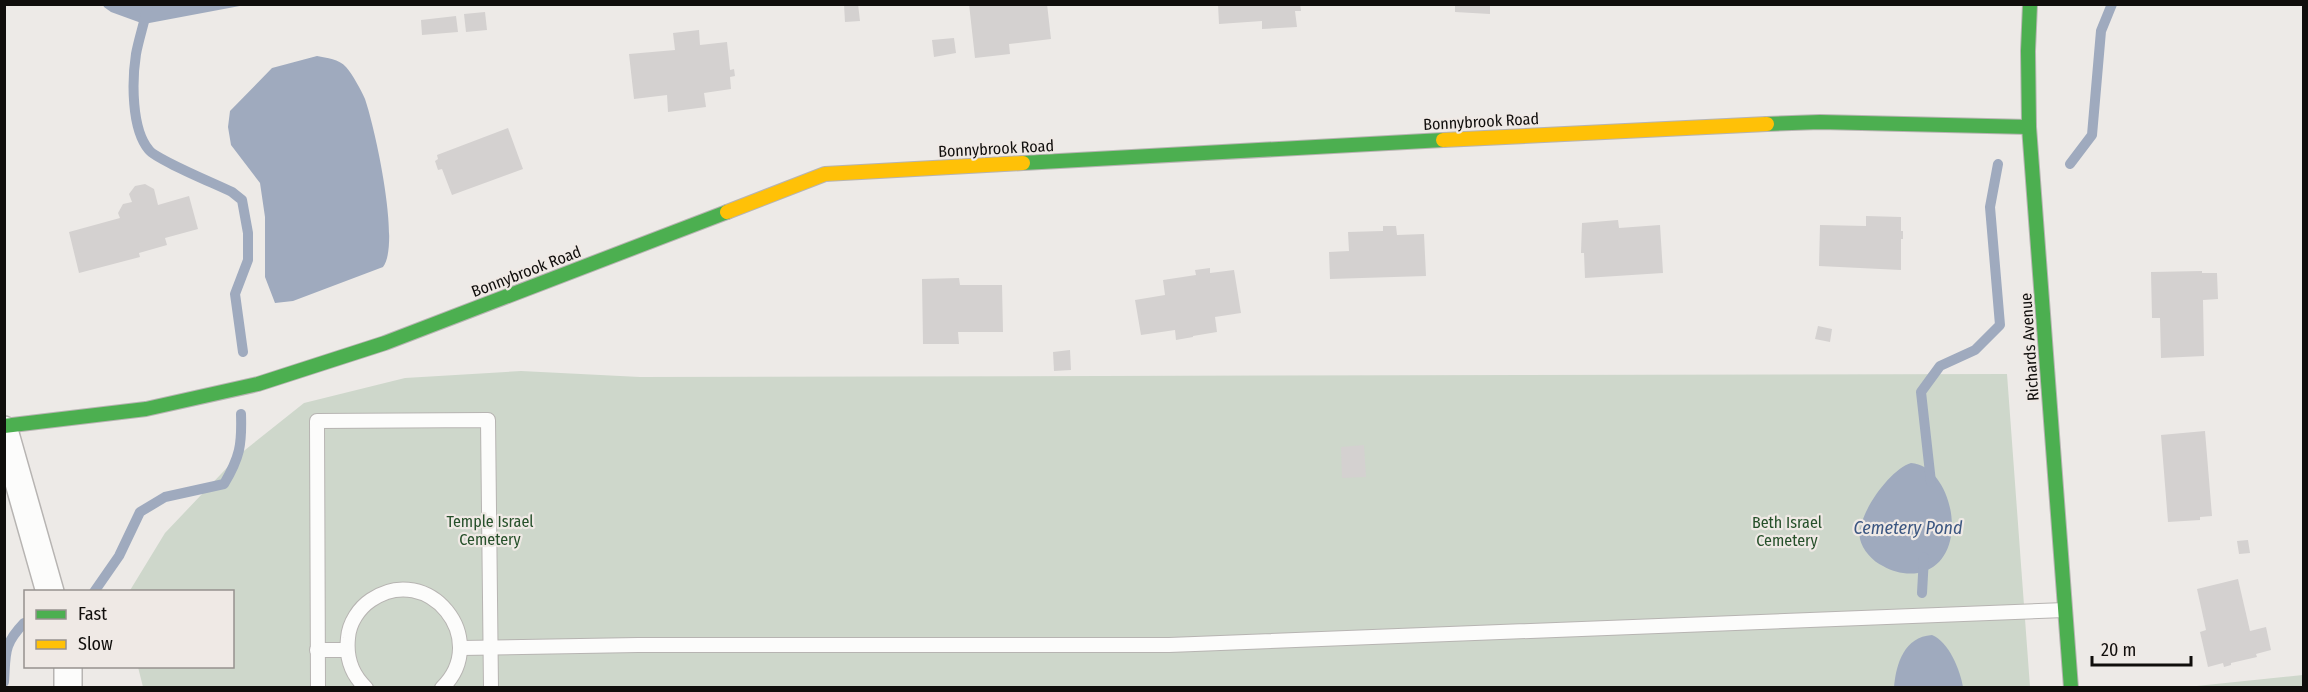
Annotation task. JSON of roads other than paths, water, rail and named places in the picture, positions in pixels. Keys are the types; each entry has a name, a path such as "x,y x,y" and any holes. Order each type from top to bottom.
{"street":[{"name":"Richards Avenue","path":"2030,4 2028,51 2030,127 2071,687"},
{"name":"Bonnybrook Road","path":"4,428 146,410 258,384 385,343 825,174 1680,127 1820,122 2030,127"},
{"path":"4,428 50,590"},
{"path":"68,668 68,687"}],"lane":[{"path":"318,687 316,422 488,420 491,687"},
{"path":"366,687 350,667 347,650 348,633 365,604 378,595 395,590 419,592 441,603 452,616 459,631 461,648 458,664 450,680 442,687"},
{"path":"461,648 638,645 1169,645 2065,610"},
{"path":"317,650 347,650"}],"water":[{"path":"103,4 245,5 144,24 111,12"},
{"path":"317,56 333,59 343,64 349,70 365,99 375,134 385,185 388,211 388,254 383,267 293,301 275,303 265,277 265,217 260,183 231,145 228,127 230,111 272,68"},
{"name":"Cemetery Pond","path":"1911,463 1926,468 1938,480 1947,496 1951,515 1951,534 1946,552 1935,565 1918,573 1909,574 1891,570 1872,558 1861,543 1860,529 1863,518 1876,495 1894,474"},
{"path":"1932,635 1948,650 1963,687 1894,687 1897,669 1908,646 1922,637"}],"waterway":[{"path":"148,4 135,65 134,104 139,130 143,141 154,154 232,192 242,200 248,233 248,260 235,294 243,352"},
{"path":"2070,164 2092,135 2101,31 2112,4"},
{"path":"1931,482 1921,392 1940,366 1975,350 2000,325 1990,207 1998,164"},
{"path":"95,590 119,556 140,512 165,497 224,484 239,451 241,414"},
{"path":"1922,593 1924,557"},
{"path":"4,682 9,644 24,623"}],"park label":[{"name":"Temple Israel Cemetery","path":"490,530"},
{"name":"Beth Israel Cemetery","path":"1787,531"}]}
